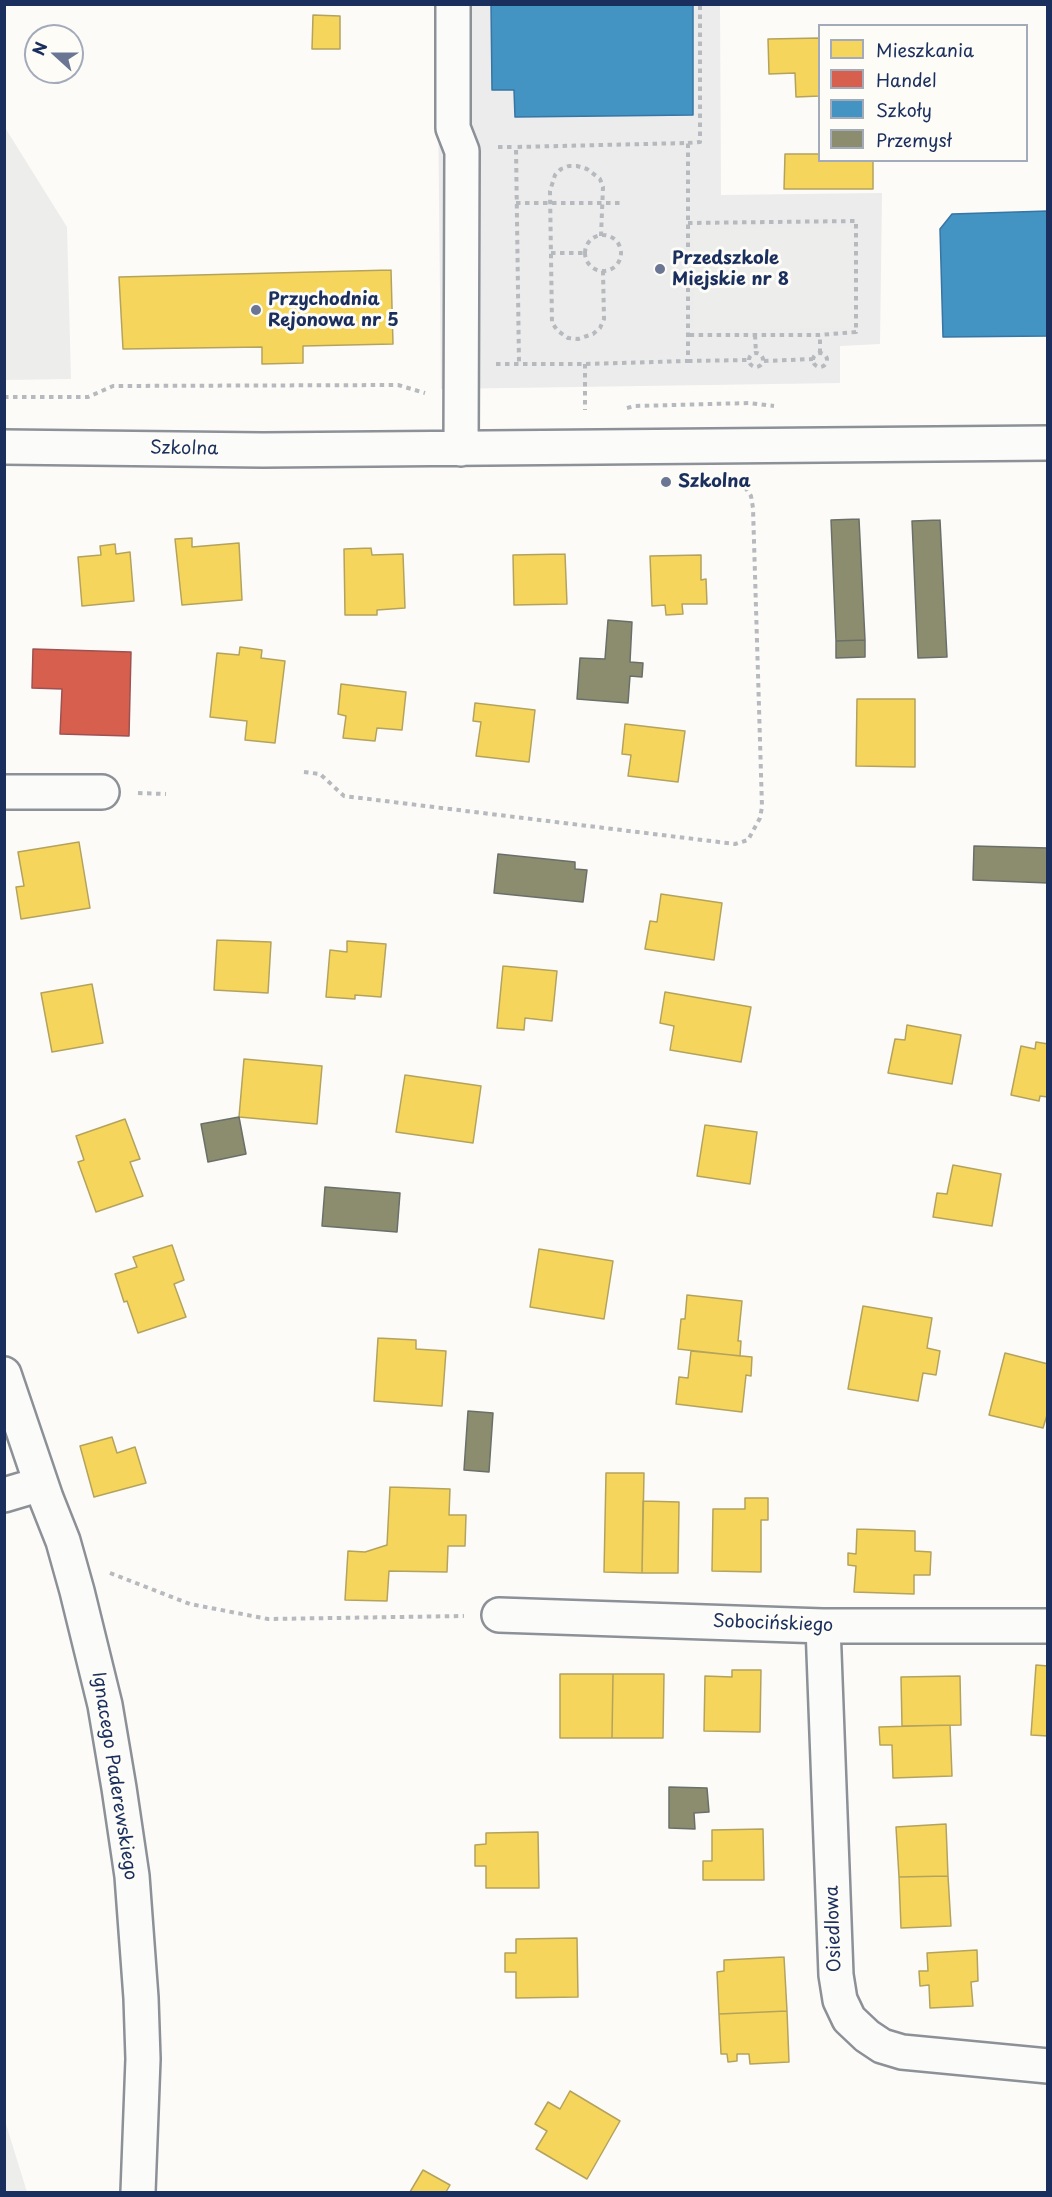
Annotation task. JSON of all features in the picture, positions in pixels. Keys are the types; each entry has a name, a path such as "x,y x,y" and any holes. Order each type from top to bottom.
{"street":[{"path":"453,4 453,128 462,151 460,449"},
{"name":"Szkolna","path":"4,447 262,450 1047,443"},
{"path":"4,792 102,792"},
{"name":"Ignacego Paderewskiego","path":"4,1374 63,1541 93,1649 120,1788 132,1875 141,1998 143,2059 138,2193"},
{"path":"4,1495 41,1484"},
{"name":"Sobocińskiego","path":"499,1615 824,1626 1047,1626"},
{"name":"Osiedlowa","path":"824,1626 836,1975 840,2000 849,2019 882,2046 902,2052 1047,2066"}],"path":[{"path":"519,364 516,147 700,142 700,4"},
{"path":"688,143 688,361"},
{"path":"601,236 603,187 600,179 587,169 569,166 555,175 550,191 552,323 568,338 586,337 600,328 604,319 603,271"},
{"path":"516,203 622,203"},
{"path":"688,223 856,221 856,332 820,335 688,335"},
{"path":"601,236 615,240 620,250 618,262 603,271 588,264 585,253 589,242 601,236"},
{"path":"551,253 585,253"},
{"path":"755,335 756,353"},
{"path":"820,335 820,353"},
{"path":"748,360 756,353"},
{"path":"756,353 764,361"},
{"path":"813,359 820,353"},
{"path":"813,359 817,366 826,364 826,357 820,353"},
{"path":"764,361 813,359"},
{"path":"487,364 748,360"},
{"path":"748,360 752,366 757,368 764,361"},
{"path":"585,364 585,420"},
{"path":"4,397 87,397 112,386 377,385 398,386 460,402"},
{"path":"625,409 635,406 748,403 783,407"},
{"path":"304,772 320,774 344,796 735,844 748,840 760,818 762,807 753,508 746,486 737,478"},
{"path":"101,1569 190,1604 268,1619 499,1615"}],"shaded area":[{"name":"Przedszkole Miejskie nr 8","path":"437,5 720,5 721,195 882,193 880,344 840,346 840,383 441,389"},
{"path":"4,126 67,227 71,379 5,380"},
{"path":"851,227 851,328 694,330 693,229"},
{"path":"5,2121 27,2192 5,2192"}],"building: Mieszkania":[{"path":"313,15 340,16 340,49 312,49"},
{"path":"818,38 818,96 796,97 795,73 769,74 768,39"},
{"path":"785,154 818,154 818,162 873,162 873,189 784,189"},
{"name":"Przychodnia Rejonowa nr 5","path":"391,270 393,344 303,346 303,363 262,364 262,347 123,349 119,277"},
{"path":"192,538 192,547 239,543 242,600 182,605 175,539"},
{"path":"115,544 116,554 130,552 134,601 82,606 78,557 101,555 100,546"},
{"path":"371,548 372,555 403,554 405,608 377,610 377,615 345,615 344,549"},
{"path":"565,554 567,604 514,605 513,555"},
{"path":"701,555 701,580 706,579 707,604 682,604 683,614 666,615 665,605 652,606 650,556"},
{"path":"240,647 262,650 261,658 285,661 275,743 245,740 247,721 210,717 217,653 239,655"},
{"path":"341,684 406,692 402,730 377,728 375,741 343,738 346,716 338,714"},
{"path":"857,699 915,699 915,767 856,766"},
{"path":"475,703 535,710 529,762 476,756 481,722 473,721"},
{"path":"625,724 685,731 678,782 628,776 631,755 622,754"},
{"path":"79,842 90,908 21,919 16,887 24,886 18,852"},
{"path":"661,894 722,903 714,960 645,949 650,921 657,922"},
{"path":"217,940 271,942 268,993 214,990"},
{"path":"347,941 386,944 381,997 355,995 355,999 326,997 330,950 347,952"},
{"path":"503,966 557,971 552,1021 525,1018 524,1030 497,1028"},
{"path":"92,984 103,1043 52,1052 41,993"},
{"path":"665,992 751,1007 741,1062 670,1050 674,1026 660,1023"},
{"path":"907,1025 961,1035 952,1084 888,1073 895,1039 905,1040"},
{"path":"1036,1042 1048,1044 1048,1097 1040,1096 1039,1101 1011,1095 1021,1046 1035,1049"},
{"path":"244,1059 322,1066 317,1124 239,1117"},
{"path":"405,1075 481,1086 473,1143 396,1132"},
{"path":"125,1119 140,1159 130,1162 143,1196 96,1212 78,1162 84,1160 76,1136"},
{"path":"705,1125 757,1132 750,1184 697,1176"},
{"path":"953,1165 1001,1174 992,1226 933,1217 937,1193 947,1194"},
{"path":"172,1245 184,1280 174,1284 186,1317 138,1333 115,1274 137,1267 133,1257"},
{"path":"539,1249 613,1261 604,1319 530,1307"},
{"path":"687,1295 742,1301 738,1341 741,1341 740,1356 678,1349 681,1319 685,1319"},
{"path":"863,1306 932,1318 927,1348 940,1351 936,1375 923,1373 918,1401 848,1389"},
{"path":"378,1338 416,1340 416,1349 446,1351 442,1406 374,1401"},
{"path":"691,1351 752,1357 751,1376 746,1375 742,1412 676,1404 679,1377 688,1378"},
{"path":"1005,1353 1048,1364 1048,1412 1043,1428 989,1415"},
{"path":"112,1437 117,1453 135,1447 146,1483 94,1497 80,1446"},
{"path":"606,1473 644,1473 642,1573 604,1572"},
{"path":"390,1487 450,1489 449,1515 466,1515 465,1546 448,1546 447,1572 389,1571 387,1601 345,1600 348,1551 365,1552 387,1545"},
{"path":"745,1498 768,1498 768,1520 761,1520 761,1572 712,1571 713,1509 745,1509"},
{"path":"643,1501 679,1502 678,1573 642,1573"},
{"path":"857,1529 915,1531 915,1551 931,1552 930,1575 914,1575 914,1594 854,1592 856,1566 848,1565 848,1553 856,1554"},
{"path":"1036,1665 1048,1666 1048,1736 1031,1735"},
{"path":"732,1670 761,1670 760,1732 704,1731 705,1676 732,1677"},
{"path":"560,1674 613,1674 612,1738 560,1738"},
{"path":"613,1674 664,1674 663,1738 612,1738"},
{"path":"960,1676 961,1725 902,1726 901,1677"},
{"path":"950,1725 952,1776 893,1778 892,1745 880,1745 879,1727"},
{"path":"946,1824 948,1876 899,1877 896,1827"},
{"path":"763,1829 764,1880 703,1880 703,1861 712,1861 712,1830"},
{"path":"538,1832 539,1888 486,1888 486,1866 475,1866 475,1845 486,1844 486,1833"},
{"path":"948,1876 951,1926 901,1928 899,1877"},
{"path":"577,1938 578,1997 516,1998 516,1972 505,1972 505,1953 516,1953 516,1939"},
{"path":"977,1950 978,1981 971,1982 973,2006 930,2008 929,1985 920,1986 919,1971 928,1971 927,1953"},
{"path":"784,1957 787,2011 719,2014 717,1972 724,1971 724,1960"},
{"path":"787,2011 789,2062 750,2064 749,2054 737,2054 737,2061 728,2062 727,2054 721,2054 719,2014"},
{"path":"570,2091 620,2121 587,2179 536,2149 547,2131 535,2124 548,2102 560,2109"},
{"path":"423,2170 450,2185 446,2192 410,2192"}],"building: Handel":[{"path":"33,649 131,652 129,736 60,734 62,689 32,688"}],"building: Szkoły":[{"path":"491,4 693,4 693,115 515,117 514,90 492,90"},
{"path":"1048,211 1048,336 943,337 940,229 952,214"}],"building: Przemysł":[{"path":"859,519 865,640 836,641 831,520"},
{"path":"940,520 947,657 918,658 912,521"},
{"path":"608,620 632,622 630,662 643,663 642,677 630,676 628,703 577,699 580,658 605,659"},
{"path":"865,640 865,657 836,658 836,641"},
{"path":"974,846 1048,848 1048,883 973,880"},
{"path":"498,854 575,862 575,869 587,870 583,902 494,893"},
{"path":"239,1117 246,1154 208,1162 201,1124"},
{"path":"325,1187 400,1193 397,1232 322,1226"},
{"path":"468,1411 493,1413 489,1472 464,1470"},
{"path":"669,1787 707,1788 709,1812 694,1813 695,1829 669,1828"}],"place":[{"name":"Przedszkole Miejskie nr 8","path":"660,269"},
{"name":"Przychodnia Rejonowa nr 5","path":"256,310"},
{"name":"Szkolna","path":"666,482"}]}
